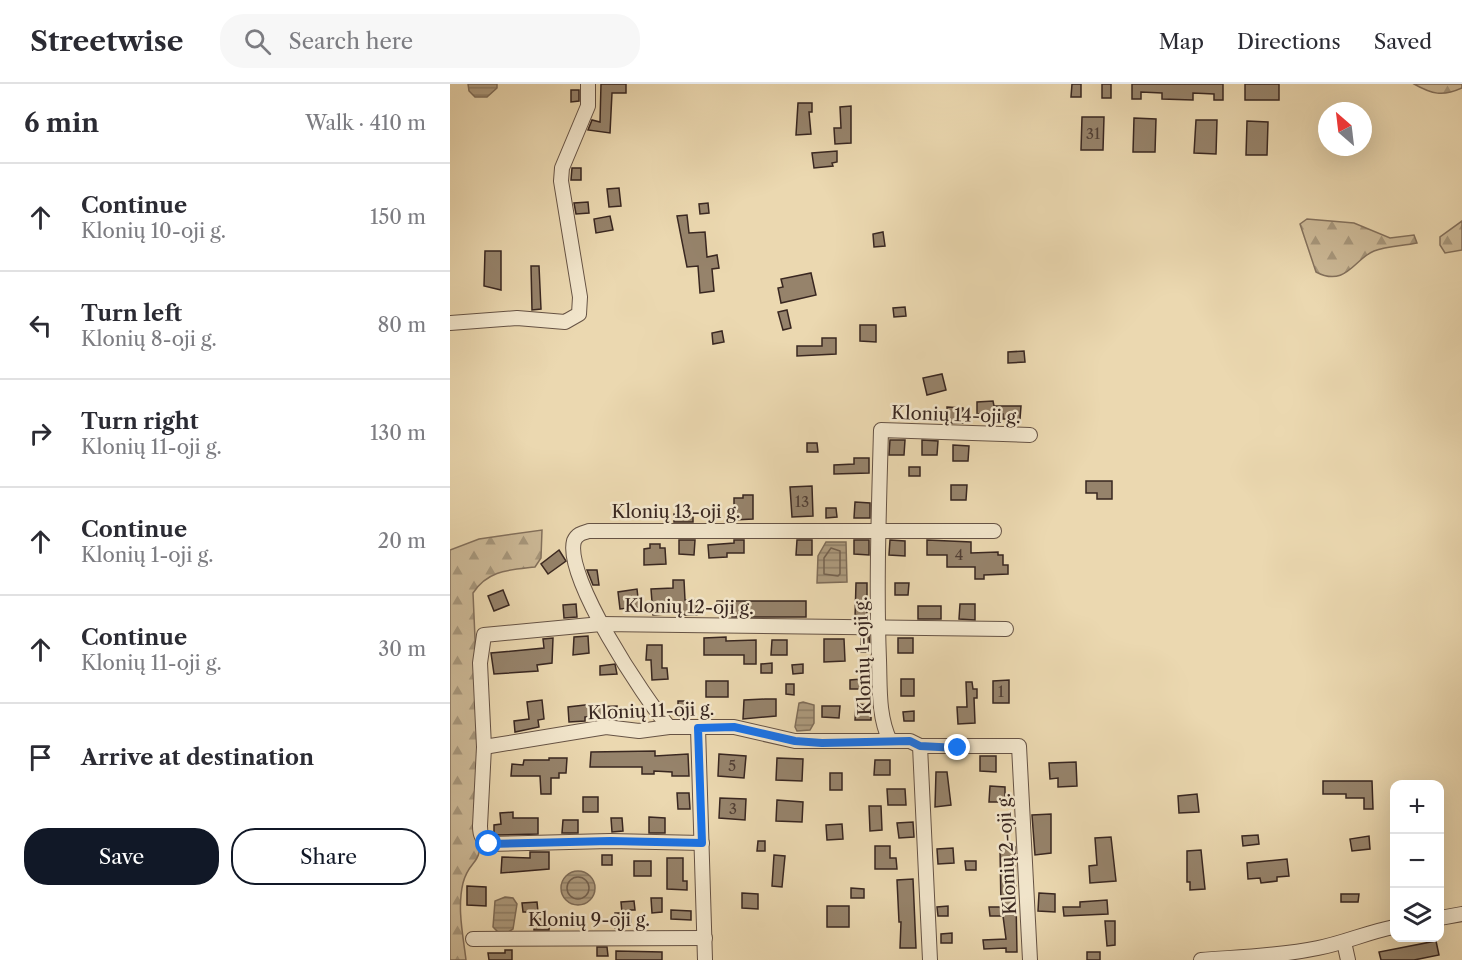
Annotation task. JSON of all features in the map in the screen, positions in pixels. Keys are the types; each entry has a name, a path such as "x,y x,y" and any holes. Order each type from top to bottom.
{"street":[{"path":"450,323 517,318 565,322 579,314 580,297 561,181 562,168 588,106 588,84"},
{"name":"Klonių 14-oji g.","path":"881,430 1030,435"},
{"name":"Klonių 1-oji g.","path":"881,430 878,626 881,706 883,725 890,741"},
{"name":"Klonių 13-oji g.","path":"669,727 656,711 601,624 577,574 574,540 579,534 589,531 994,531"},
{"name":"Klonių 12-oji g.","path":"484,747 480,663 484,635 601,624 1006,629"},
{"name":"Klonių 11-oji g.","path":"484,747 606,727 639,731 669,727 734,727 795,741 890,741"},
{"path":"698,728 705,960"},
{"path":"890,741 910,741 920,746 930,960"},
{"name":"Klonių 2-oji g.","path":"920,746 1019,747 1030,960"},
{"path":"484,747 480,835 489,844 610,841 702,843"},
{"path":"1444,917 1462,914"},
{"path":"1201,960 1315,949 1344,942 1358,935 1390,928"},
{"name":"Klonių 9-oji g.","path":"473,939 705,938"},
{"path":"1344,942 1348,960"}],"green space":[{"path":"1414,84 1462,84 1462,88 1449,93 1437,93"},
{"path":"1307,219 1354,223 1390,238 1414,235 1417,243 1374,251 1343,274 1326,276 1316,272 1300,224"},
{"path":"1462,221 1462,250 1445,253 1440,245 1440,237"},
{"path":"542,530 541,558 535,567 508,570 492,575 473,593 479,729 477,831 479,851 476,860 466,874 461,892 461,921 466,960 450,960 450,550 479,539"}],"water":[{"path":"468,84 497,84 497,88 487,97 475,97 469,91"},
{"path":"826,542 846,542 847,582 817,583 818,556"},
{"path":"799,703 814,705 814,723 810,730 797,731 795,727"},
{"path":"578,871 590,876 595,888 590,900 578,905 566,900 561,888 566,876"},
{"path":"505,897 513,898 517,904 513,929 505,934 493,927 495,901"}],"building":[{"path":"601,84 626,84 626,93 612,93 610,133 588,130 592,120 600,122"},
{"path":"1072,84 1081,84 1081,97 1071,97"},
{"path":"1102,84 1111,84 1111,98 1102,98"},
{"path":"1132,84 1223,84 1223,100 1214,100 1214,94 1193,93 1193,100 1162,99 1162,93 1141,92 1141,99 1132,99"},
{"path":"1245,84 1279,84 1279,100 1245,100"},
{"path":"571,90 579,90 579,101 571,102"},
{"path":"798,103 812,103 812,112 809,112 811,134 796,135"},
{"path":"851,106 851,143 835,144 834,128 841,128 840,107"},
{"path":"1082,117 1104,117 1103,150 1081,150"},
{"path":"1134,118 1156,119 1155,152 1133,152"},
{"path":"1196,120 1217,120 1216,154 1194,153"},
{"path":"1247,121 1268,122 1267,155 1246,155"},
{"path":"837,151 837,162 832,163 833,166 814,168 812,153"},
{"path":"572,168 581,168 581,180 571,180"},
{"path":"619,188 621,206 609,207 607,189"},
{"path":"588,202 589,213 576,214 574,203"},
{"path":"708,203 709,213 700,214 699,204"},
{"path":"687,215 689,233 705,232 707,257 717,255 719,268 712,269 714,291 700,293 698,266 687,267 677,216"},
{"path":"610,216 613,230 596,233 594,219"},
{"path":"883,232 885,246 874,247 873,234"},
{"path":"485,251 501,251 501,290 484,286"},
{"path":"531,266 539,266 541,309 532,310"},
{"path":"811,273 816,295 781,303 778,288 783,287 781,279"},
{"path":"905,307 906,316 894,317 893,308"},
{"path":"787,310 791,328 783,330 778,312"},
{"path":"860,325 876,325 876,342 860,341"},
{"path":"722,331 724,342 713,344 712,333"},
{"path":"822,338 836,338 836,354 797,356 797,346 822,346"},
{"path":"1024,351 1025,362 1008,363 1008,352"},
{"path":"942,374 946,390 927,395 923,378"},
{"path":"993,401 994,406 1021,406 1020,419 1003,419 1003,414 977,414 977,402"},
{"path":"947,407 963,408 963,423 947,423"},
{"path":"890,440 905,440 904,455 889,455"},
{"path":"922,440 938,441 937,455 922,455"},
{"path":"807,443 817,443 818,452 807,452"},
{"path":"953,445 969,446 968,461 953,461"},
{"path":"854,458 869,458 869,473 834,474 834,465 854,464"},
{"path":"909,467 920,467 920,476 909,476"},
{"path":"1086,481 1112,481 1112,499 1097,499 1097,493 1086,493"},
{"path":"951,485 967,485 966,500 951,500"},
{"path":"812,486 813,516 792,517 790,487"},
{"path":"743,495 753,495 753,519 734,520 734,498 743,498"},
{"path":"855,502 870,503 870,518 854,518"},
{"path":"826,508 836,508 837,517 826,518"},
{"path":"674,514 693,514 693,522 674,522"},
{"path":"679,540 695,540 694,555 679,554"},
{"path":"734,540 744,540 744,553 727,553 727,557 709,558 708,545 734,543"},
{"path":"797,540 812,540 812,555 796,555"},
{"path":"854,540 869,540 869,555 854,554"},
{"path":"890,540 905,541 905,556 889,555"},
{"path":"927,540 971,542 971,553 998,552 998,555 1003,555 1003,565 1008,565 1008,574 984,575 984,579 975,579 975,567 947,567 947,555 927,555"},
{"path":"650,544 660,544 660,548 665,548 666,564 644,565 644,549 650,548"},
{"path":"559,550 566,561 548,574 541,564"},
{"path":"587,570 597,570 599,585 593,585"},
{"path":"673,580 684,580 685,600 697,600 697,615 681,615 681,613 653,615 651,589 673,588"},
{"path":"856,583 867,583 867,618 855,618"},
{"path":"895,583 909,583 908,595 895,595"},
{"path":"637,589 639,607 620,609 618,592"},
{"path":"503,590 509,605 494,611 488,596"},
{"path":"717,601 806,601 806,617 732,617 733,610 717,611"},
{"path":"576,604 577,617 564,618 563,605"},
{"path":"960,604 975,604 975,620 959,619"},
{"path":"918,606 941,606 941,619 918,619"},
{"path":"588,636 589,653 573,655 574,637"},
{"path":"861,636 869,636 870,652 861,652"},
{"path":"726,637 726,641 756,640 756,664 744,664 744,655 704,655 704,638"},
{"path":"553,638 552,663 537,665 538,671 494,674 491,653 544,648 543,639"},
{"path":"898,638 913,638 913,653 898,653"},
{"path":"824,639 844,639 845,661 824,662"},
{"path":"772,640 787,640 787,655 771,655"},
{"path":"647,645 662,645 662,668 667,668 668,679 652,680 651,660 646,660"},
{"path":"772,663 772,673 761,673 761,664"},
{"path":"615,664 617,674 600,675 600,666"},
{"path":"803,664 803,673 793,674 792,665"},
{"path":"861,679 861,689 850,689 850,680"},
{"path":"901,679 914,679 914,696 901,696"},
{"path":"1009,680 1009,703 993,703 993,681"},
{"path":"706,681 728,681 728,697 706,697"},
{"path":"966,682 972,682 973,689 977,689 977,698 974,698 975,723 958,724 957,707 967,707"},
{"path":"786,684 794,684 794,695 786,694"},
{"path":"776,699 776,716 743,719 744,700"},
{"path":"542,700 544,719 538,720 539,727 515,732 514,721 529,719 527,702"},
{"path":"678,701 694,701 693,717 678,716"},
{"path":"593,704 593,707 617,706 617,716 585,717 585,721 569,722 568,707"},
{"path":"856,704 871,705 871,720 855,720"},
{"path":"822,706 840,706 839,718 822,717"},
{"path":"914,711 914,721 904,721 903,712"},
{"path":"655,751 655,756 688,754 689,776 672,776 672,772 654,771 654,774 642,774 642,767 590,767 591,752"},
{"path":"719,754 746,756 744,778 718,776"},
{"path":"980,756 996,756 996,772 980,771"},
{"path":"549,758 567,758 566,773 559,773 559,778 551,778 551,794 541,794 540,776 511,776 512,764 523,765 524,760 549,760"},
{"path":"777,758 803,759 802,781 776,780"},
{"path":"875,760 890,760 890,775 874,775"},
{"path":"1076,762 1077,786 1058,787 1058,778 1050,779 1049,763"},
{"path":"936,772 947,772 951,805 935,807"},
{"path":"830,773 842,773 842,790 830,790"},
{"path":"1323,781 1372,781 1373,809 1364,809 1364,798 1346,798 1346,794 1323,794"},
{"path":"990,786 1005,787 1005,802 989,802"},
{"path":"887,789 905,789 906,805 888,805"},
{"path":"677,793 689,793 690,809 678,809"},
{"path":"1197,794 1199,812 1179,813 1178,796"},
{"path":"583,797 598,797 598,812 583,812"},
{"path":"720,798 746,799 745,820 719,818"},
{"path":"777,800 803,802 802,822 776,821"},
{"path":"869,806 881,806 882,830 870,831"},
{"path":"513,812 513,818 538,818 538,834 494,835 494,825 501,824 500,813"},
{"path":"1051,814 1051,853 1035,855 1032,815"},
{"path":"649,817 665,818 665,833 649,833"},
{"path":"611,818 622,818 623,831 612,832"},
{"path":"563,820 578,820 578,833 562,833"},
{"path":"913,822 914,837 899,838 897,823"},
{"path":"842,824 843,839 827,840 826,825"},
{"path":"1258,835 1259,844 1243,846 1242,836"},
{"path":"1369,836 1370,849 1352,851 1350,839"},
{"path":"1111,837 1116,881 1090,883 1089,866 1097,865 1095,838"},
{"path":"758,841 765,841 765,851 757,851"},
{"path":"875,846 890,846 890,858 896,858 897,869 875,869"},
{"path":"1015,847 1017,952 1006,952 1006,948 984,949 983,940 1006,939 1003,916 990,916 989,907 1001,907 1000,848"},
{"path":"953,848 954,863 938,864 937,849"},
{"path":"1201,850 1205,889 1190,890 1190,882 1187,882 1187,851"},
{"path":"530,852 549,852 549,869 501,873 502,857 530,858"},
{"path":"602,855 612,855 612,865 602,865"},
{"path":"774,855 785,856 782,887 772,886"},
{"path":"667,858 683,858 683,881 687,881 687,890 667,889"},
{"path":"1287,859 1289,876 1277,877 1277,881 1261,883 1260,878 1248,879 1247,863"},
{"path":"634,861 651,861 651,876 634,876"},
{"path":"965,861 976,861 976,870 966,870"},
{"path":"913,879 916,948 900,948 901,922 899,922 897,880"},
{"path":"467,886 486,887 486,906 467,905"},
{"path":"851,888 864,889 864,898 851,898"},
{"path":"742,893 758,894 758,909 742,908"},
{"path":"1039,893 1055,894 1055,912 1038,911"},
{"path":"1341,894 1359,894 1358,902 1341,902"},
{"path":"651,898 662,898 662,912 652,913"},
{"path":"1107,900 1108,914 1064,916 1063,907 1080,907 1080,902"},
{"path":"634,901 635,910 630,910 631,922 627,922 628,927 615,928 615,913 622,913 621,902"},
{"path":"537,902 538,912 523,912 522,903"},
{"path":"827,906 849,906 849,927 827,927"},
{"path":"948,906 948,916 938,916 937,907"},
{"path":"671,910 691,911 691,920 671,919"},
{"path":"534,919 550,919 549,930 534,930"},
{"path":"1105,921 1115,921 1115,945 1107,946"},
{"path":"952,933 952,943 941,943 941,934"},
{"path":"1436,942 1439,955 1414,960 1381,960 1379,952"},
{"path":"597,947 607,947 608,956 597,956"},
{"path":"505,950 512,950 512,960 489,960 488,953 505,953"},
{"path":"616,951 662,952 662,960 616,960"},
{"path":"1087,952 1100,952 1100,960 1087,960"}],"route":[{"path":"489,844 610,841 702,843 698,728 734,727 795,741 822,743 910,741 920,746 958,748"}]}
